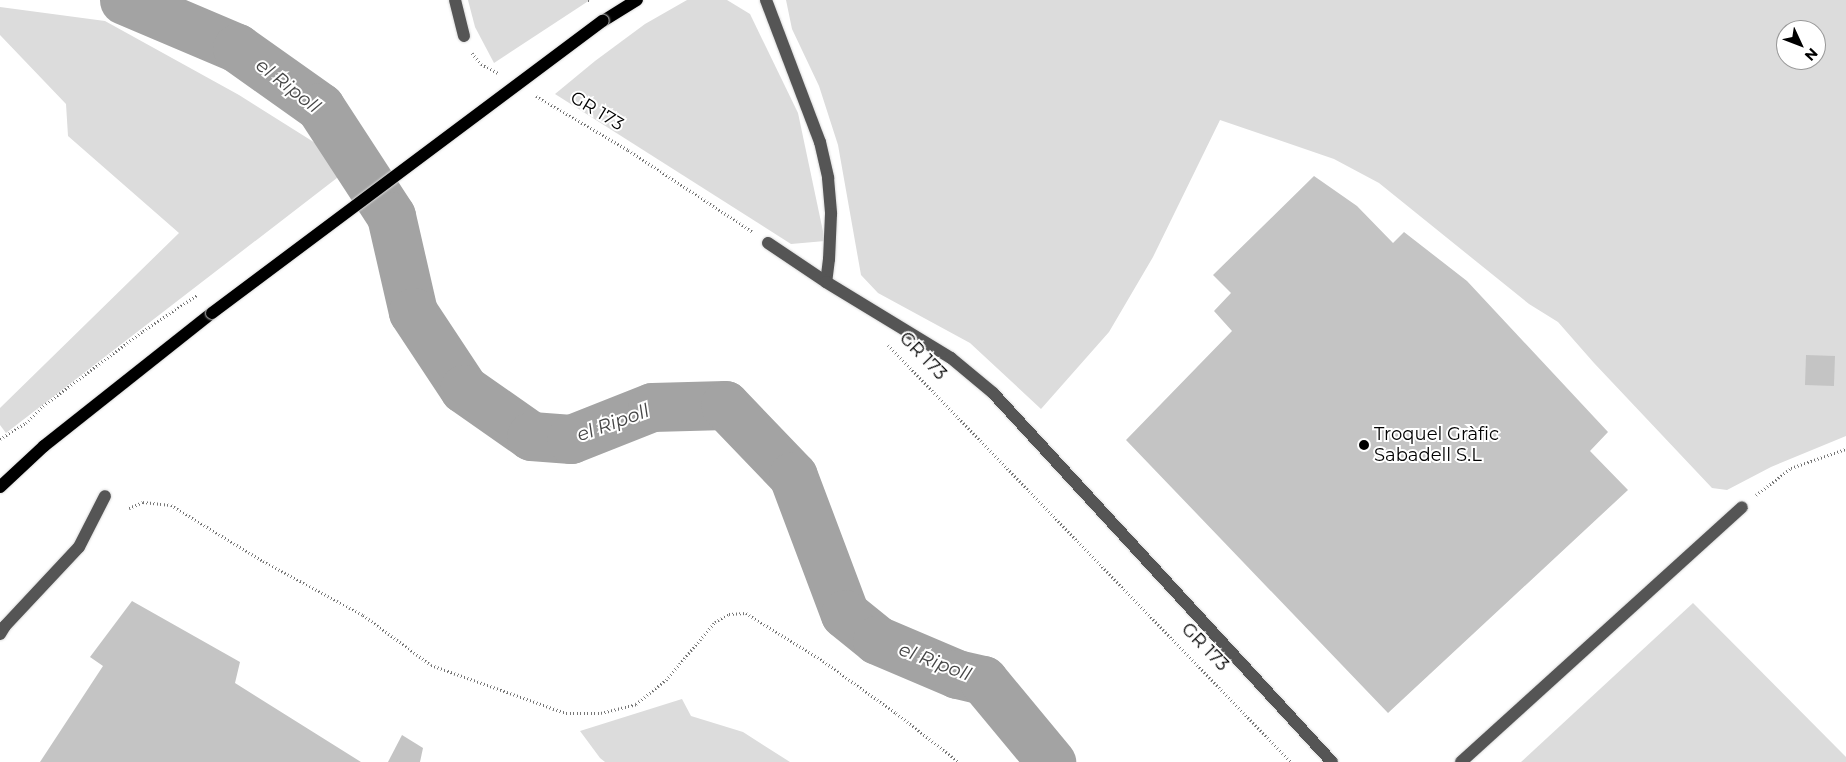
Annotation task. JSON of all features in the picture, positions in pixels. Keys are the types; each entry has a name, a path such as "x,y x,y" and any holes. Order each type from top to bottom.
{"main road":[{"path":"0,487 44,446 212,314 603,21 637,0"}],"street":[{"path":"455,0 464,36"},
{"path":"766,0 820,142 828,178 831,214 826,282"},
{"path":"768,243 826,282 951,358 993,393 1332,762"},
{"path":"0,634 5,626 79,547 105,496"},
{"path":"1461,762 1742,507"}],"path":[{"path":"468,50 481,64 506,78"},
{"name":"GR 173","path":"535,95 628,150 768,243"},
{"path":"0,439 26,423 62,392 143,331 197,295"},
{"name":"GR 173","path":"887,344 1291,762"},
{"path":"1742,507 1791,468 1846,449"},
{"path":"129,508 143,502 171,505 263,561 363,615 431,665 566,713 601,713 636,704 666,680 715,622 730,614 746,613 823,661 960,762"}],"shaded area":[{"path":"468,0 590,0 494,63 475,27"},
{"path":"687,0 727,0 750,14 798,113 825,241 791,244 555,94 645,24"},
{"path":"786,0 1846,0 1846,436 1771,467 1727,490 1712,488 1558,322 1529,304 1379,183 1334,159 1220,120 1153,257 1109,332 1041,409 970,343 878,293 861,275 838,145 819,86 792,29"},
{"path":"0,7 105,21 239,95 320,146 346,171 6,433 0,425 0,408 179,233 68,136 66,104 0,35"},
{"path":"1693,603 1846,757 1846,762 1521,762"},
{"path":"682,699 691,716 743,732 790,762 605,762 580,731"}],"building":[{"name":"Troquel Gràfic Sabadell S.L","path":"1314,176 1357,206 1393,243 1404,232 1467,281 1608,432 1590,451 1628,490 1388,713 1126,440 1232,331 1214,311 1231,293 1213,275"},
{"path":"1806,355 1835,356 1834,386 1805,385"},
{"path":"132,601 240,662 235,683 361,762 40,762 103,666 90,657"},
{"path":"402,735 423,748 420,762 388,762"}],"waterway":[{"name":"el Ripoll","path":"124,0 237,48 320,107 391,216 413,312 464,389 531,436 571,439 652,407 725,405 793,476 845,614 877,640 957,674 983,680 1051,762"}],"place":[{"name":"Troquel Gràfic Sabadell S.L","path":"1364,445"}]}
